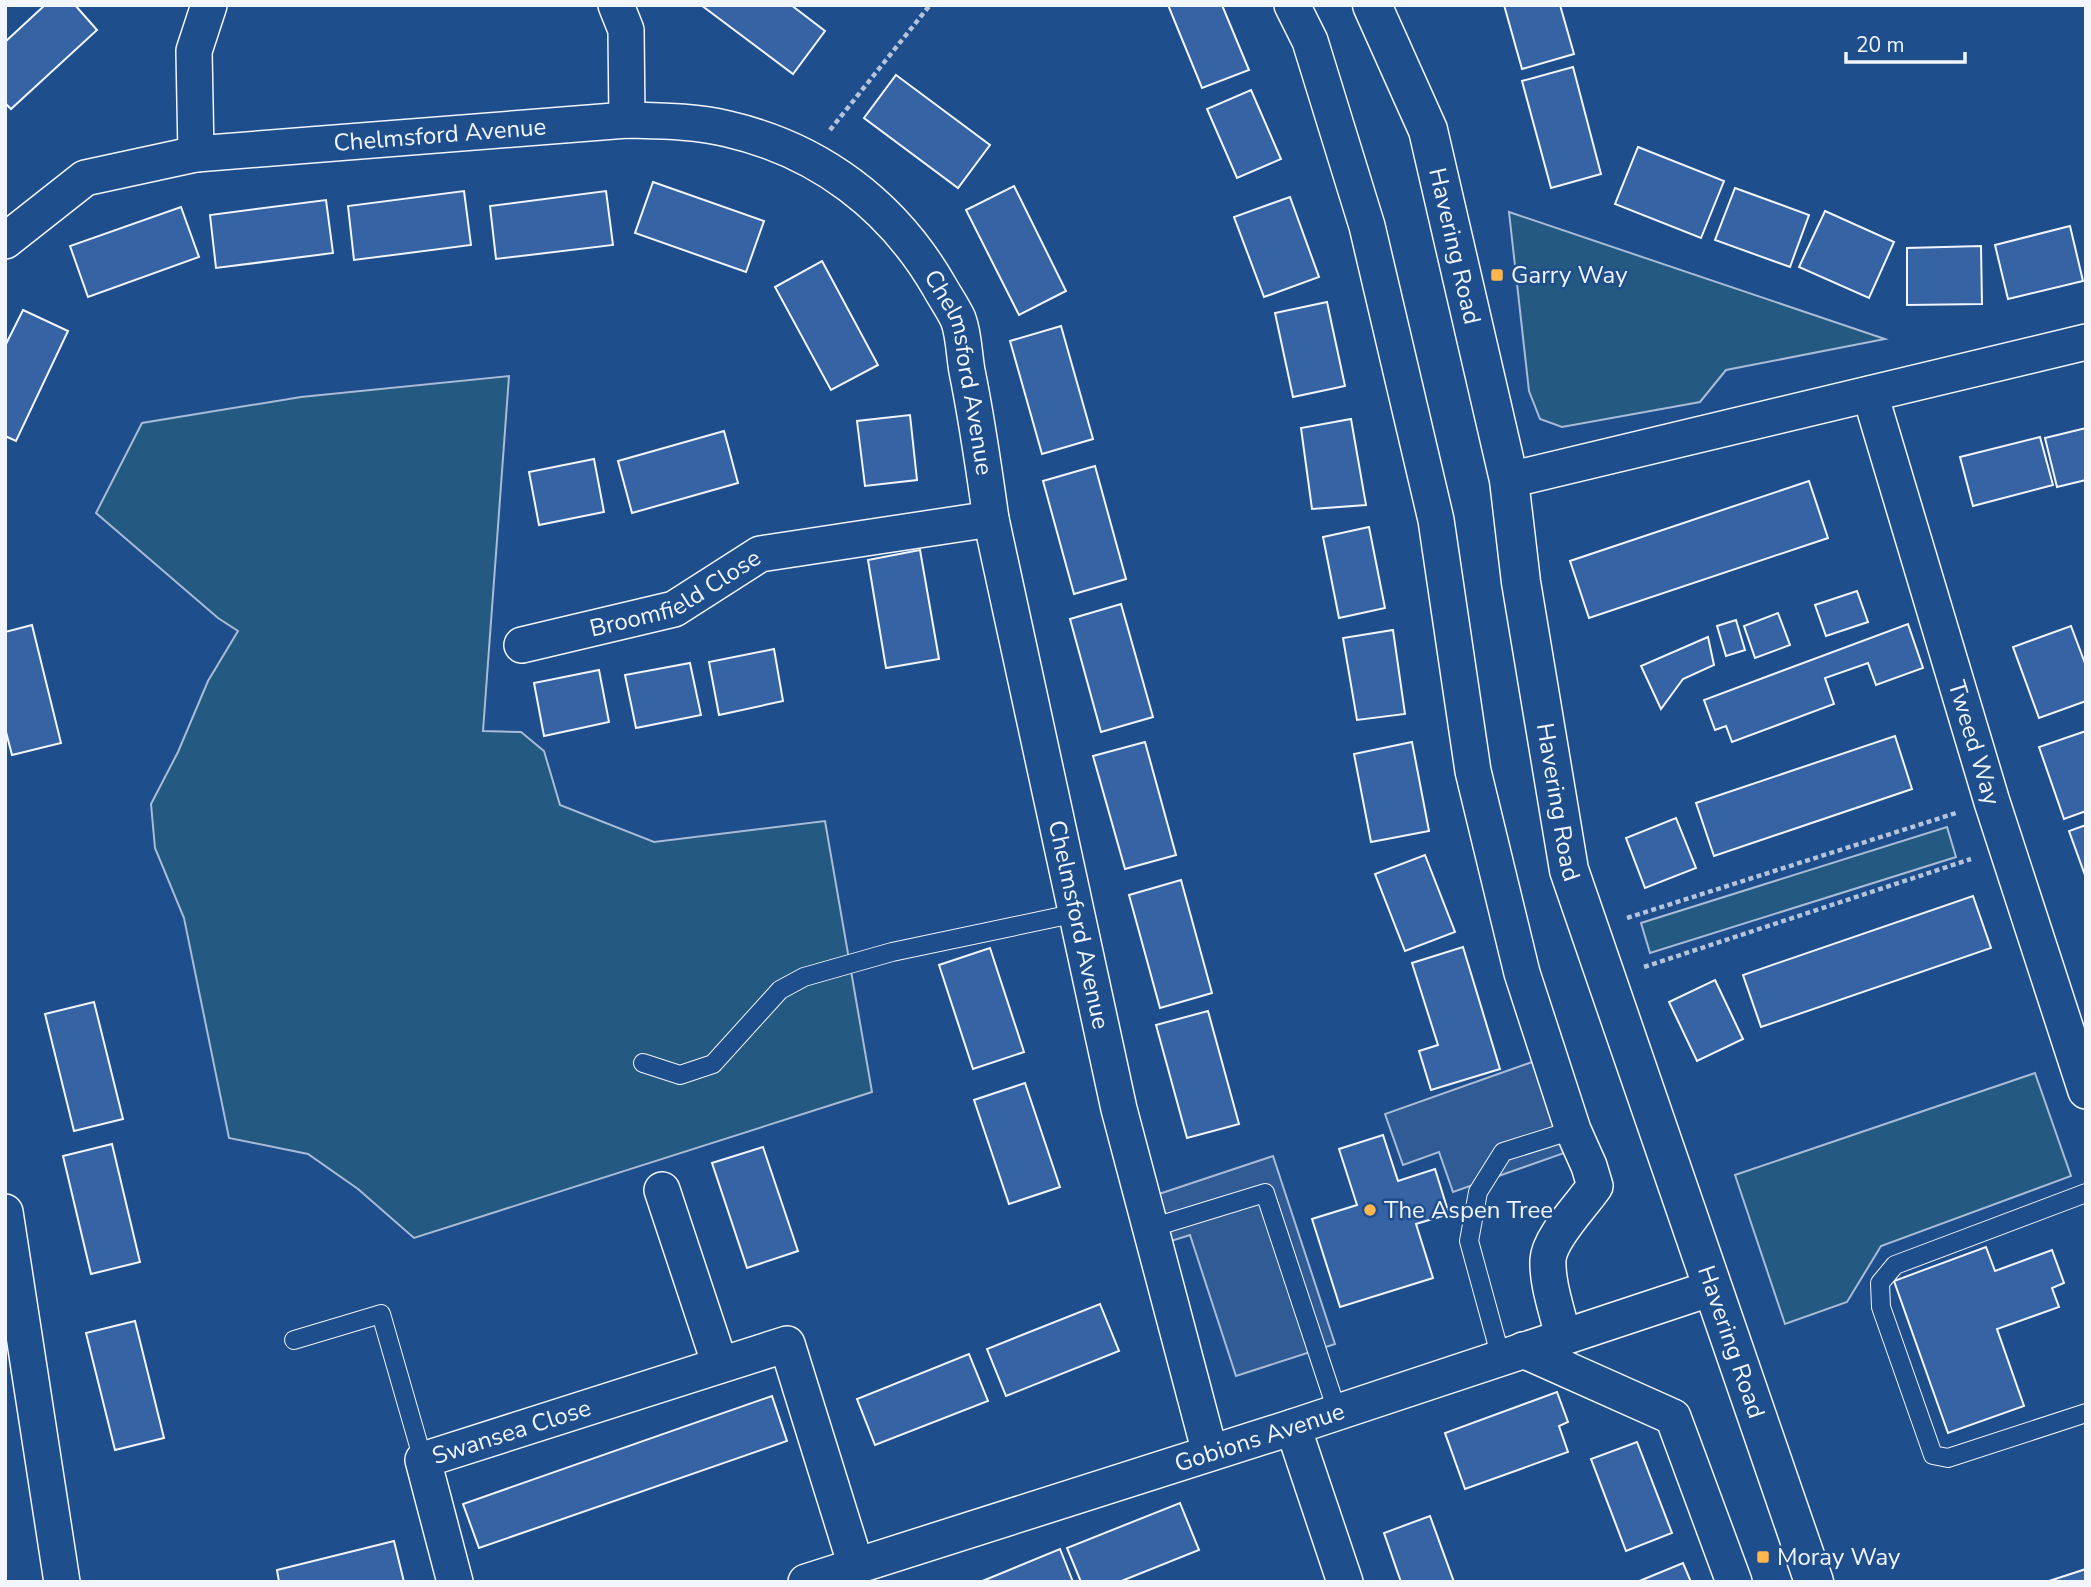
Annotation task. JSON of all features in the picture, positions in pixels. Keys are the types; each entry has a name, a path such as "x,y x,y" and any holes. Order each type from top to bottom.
{"main road":[{"name":"Havering Road","path":"1372,5 1428,130 1509,480 1521,582 1569,870 1814,1582"}],"street":[{"path":"195,155 194,51 209,5"},
{"path":"616,5 626,30 627,120"},
{"path":"1292,5 1310,41 1367,226 1436,520 1473,771 1522,973 1573,1130 1595,1186 1559,1233 1548,1258 1550,1284 1563,1337"},
{"name":"Chelmsford Avenue","path":"5,241 85,178 195,155 627,120 680,122 726,128 770,141 846,180 884,213 921,256 958,319 991,519 1119,1109 1210,1453"},
{"path":"1509,480 2086,342"},
{"name":"Tweed Way","path":"1870,394 1992,802 2086,1091"},
{"name":"Broomfield Close","path":"522,646 674,609 761,554 991,519"},
{"path":"662,1190 720,1365"},
{"path":"5,1212 62,1582"},
{"name":"Gobions Avenue","path":"806,1582 1293,1427 1712,1288"},
{"name":"Swansea Close","path":"455,1582 423,1460 787,1344 856,1566"},
{"path":"1512,1354 1673,1417 1734,1582"},
{"path":"1293,1427 1345,1582"}],"lane":[{"path":"643,1063 680,1075 713,1064 780,990 804,977 892,951 1077,913"},
{"path":"1512,1354 1469,1241 1478,1192 1503,1152 1573,1130"},
{"path":"1151,1228 1265,1193 1337,1411"},
{"path":"2086,1193 1895,1265 1880,1283 1881,1307 1933,1455 1948,1458 2086,1413"},
{"path":"294,1340 381,1314 423,1460"}],"path":[{"path":"807,158 930,5"},
{"path":"1590,930 1992,802"},
{"path":"1606,979 2007,848"}],"shaded area":[{"path":"1509,212 1885,339 1726,370 1700,402 1562,427 1540,419 1529,391"},
{"path":"509,376 483,731 521,732 544,751 560,805 654,842 825,821 872,1092 414,1238 358,1189 308,1154 229,1138 184,918 155,848 151,804 178,752 208,681 238,631 218,618 96,513 142,423 301,397"},
{"path":"1947,827 1956,857 1650,953 1641,923"},
{"path":"1535,1061 1567,1152 1453,1192 1439,1152 1403,1165 1385,1114"},
{"path":"2035,1073 2071,1176 1881,1246 1847,1302 1785,1324 1735,1175"},
{"path":"1273,1156 1335,1344 1236,1376 1190,1235 1171,1241 1156,1195"}],"building":[{"path":"45,5 75,5 97,30 11,109 5,103 5,42"},
{"path":"701,5 791,5 825,31 793,74"},
{"path":"1168,5 1222,5 1249,70 1202,88"},
{"path":"1504,5 1560,5 1574,54 1522,69"},
{"path":"1573,67 1601,174 1551,188 1522,81"},
{"path":"896,75 990,145 958,188 864,118"},
{"path":"1251,90 1281,159 1237,178 1207,109"},
{"path":"1638,147 1724,181 1701,238 1615,204"},
{"path":"653,182 764,221 746,272 635,233"},
{"path":"1014,186 1066,291 1019,315 966,210"},
{"path":"1735,188 1809,215 1790,267 1715,240"},
{"path":"464,191 471,245 354,260 348,206"},
{"path":"606,191 613,245 496,259 490,206"},
{"path":"1290,197 1319,277 1264,297 1234,217"},
{"path":"326,200 333,253 216,268 210,215"},
{"path":"181,207 199,257 88,297 70,246"},
{"path":"1825,211 1894,242 1869,298 1799,267"},
{"path":"2070,226 2083,281 2008,299 1995,245"},
{"path":"1981,246 1982,304 1907,305 1907,248"},
{"path":"822,261 878,365 831,390 775,287"},
{"path":"1327,302 1345,386 1293,397 1275,313"},
{"path":"23,310 68,331 16,441 5,436 5,346"},
{"path":"1061,326 1093,439 1042,454 1010,341"},
{"path":"910,415 917,480 865,486 857,421"},
{"path":"1351,419 1366,505 1312,509 1301,428"},
{"path":"2086,428 2086,480 2057,487 2045,438"},
{"path":"724,431 738,483 632,513 618,461"},
{"path":"2040,437 2053,485 1973,506 1960,457"},
{"path":"594,459 604,512 539,525 529,472"},
{"path":"1095,466 1126,579 1074,594 1043,481"},
{"path":"1809,481 1828,538 1589,618 1570,561"},
{"path":"1369,527 1385,608 1339,618 1323,537"},
{"path":"920,550 939,659 886,668 868,560"},
{"path":"1857,591 1868,622 1826,636 1815,605"},
{"path":"1121,604 1153,717 1101,732 1070,619"},
{"path":"1778,613 1790,645 1755,658 1744,626"},
{"path":"1736,620 1745,650 1726,656 1717,626"},
{"path":"1908,624 1923,668 1876,685 1868,663 1825,678 1834,704 1732,742 1726,726 1715,730 1704,700"},
{"path":"32,625 61,743 12,755 5,728 5,632"},
{"path":"2071,626 2086,666 2086,701 2039,718 2013,647"},
{"path":"1393,630 1405,714 1357,720 1343,638"},
{"path":"1708,637 1714,665 1683,679 1661,709 1641,666"},
{"path":"774,649 783,701 719,715 709,662"},
{"path":"690,663 701,715 636,728 625,675"},
{"path":"599,670 609,722 544,736 534,683"},
{"path":"2086,731 2086,811 2064,819 2039,747"},
{"path":"1895,736 1912,789 1714,856 1696,803"},
{"path":"1145,742 1176,855 1125,869 1093,756"},
{"path":"1412,742 1429,831 1371,842 1354,754"},
{"path":"1676,818 1696,868 1645,888 1626,838"},
{"path":"2086,825 2086,878 2069,831"},
{"path":"1425,855 1455,932 1405,951 1375,874"},
{"path":"1181,880 1212,993 1160,1008 1129,895"},
{"path":"1973,896 1991,948 1761,1027 1743,975"},
{"path":"1463,947 1500,1069 1431,1090 1419,1051 1438,1045 1412,963"},
{"path":"990,948 1024,1052 973,1069 939,965"},
{"path":"1715,980 1743,1039 1697,1061 1669,1002"},
{"path":"94,1002 123,1119 74,1131 45,1014"},
{"path":"1208,1011 1239,1124 1187,1138 1156,1025"},
{"path":"1025,1083 1060,1187 1009,1204 974,1100"},
{"path":"1383,1135 1398,1181 1435,1169 1449,1214 1416,1224 1433,1278 1340,1307 1312,1219 1357,1205 1339,1149"},
{"path":"112,1144 140,1262 91,1274 63,1156"},
{"path":"763,1147 798,1251 747,1268 712,1163"},
{"path":"1986,1247 1995,1271 2052,1250 2064,1283 2052,1288 2059,1307 1997,1329 2024,1406 1948,1433 1894,1281"},
{"path":"1100,1304 1119,1351 1006,1396 987,1349"},
{"path":"135,1321 164,1438 115,1450 86,1333"},
{"path":"969,1354 988,1401 875,1445 857,1399"},
{"path":"1557,1392 1568,1422 1559,1426 1568,1452 1465,1489 1445,1433"},
{"path":"772,1396 787,1441 479,1548 463,1504"},
{"path":"1637,1442 1672,1533 1626,1551 1591,1459"},
{"path":"1180,1503 1199,1550 1119,1582 1081,1582 1067,1548"},
{"path":"1430,1516 1454,1582 1401,1582 1384,1533"},
{"path":"394,1541 404,1582 279,1582 277,1570"},
{"path":"1060,1549 1073,1582 980,1582"},
{"path":"1683,1563 1691,1582 1637,1582"},
{"path":"2086,1569 2086,1582 2046,1582"}],"place":[{"name":"Garry Way","path":"1497,275"},
{"name":"The Aspen Tree","path":"1370,1210"},
{"name":"Moray Way","path":"1763,1557"}]}
